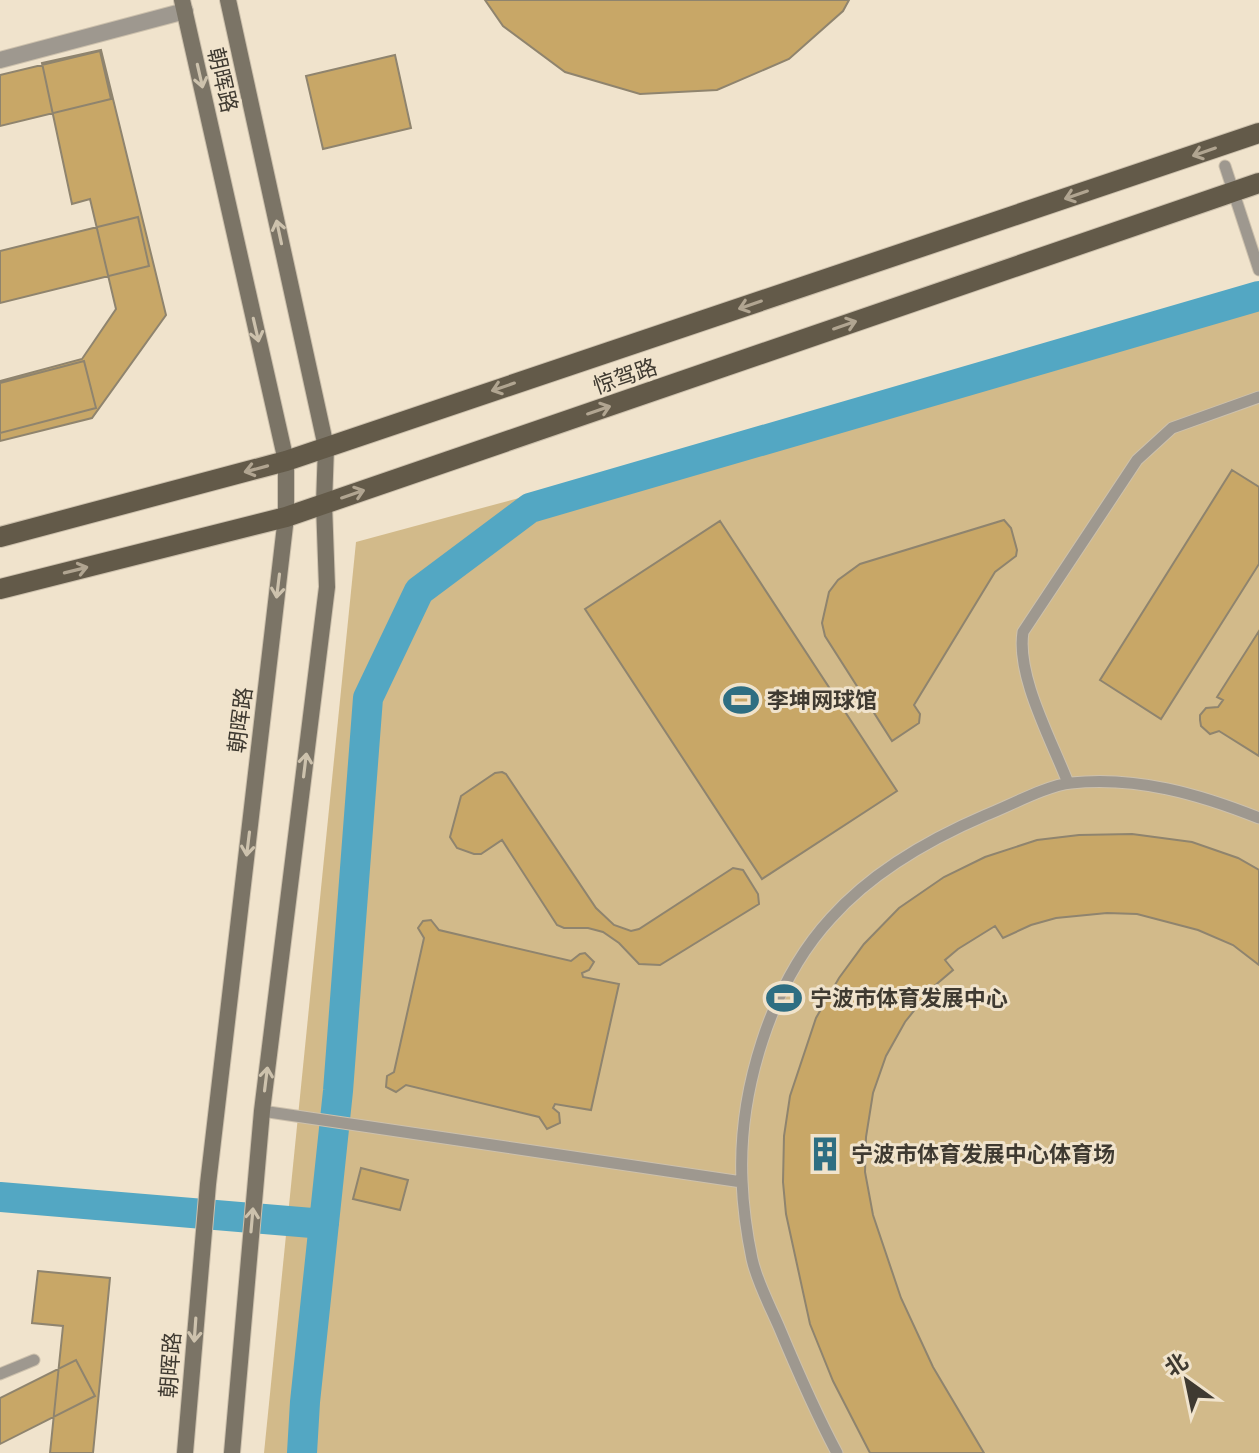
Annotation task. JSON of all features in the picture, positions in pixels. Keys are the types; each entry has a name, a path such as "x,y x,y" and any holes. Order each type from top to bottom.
{"main road":[{"name":"朝晖路","path":"228,0 326,447 324,504 327,587 262,1111 232,1453"},
{"name":"朝晖路","path":"184,6 286,461 286,517 208,1184 185,1453"},
{"name":"惊驾路","path":"0,537 286,461 1259,133"},
{"name":"惊驾路","path":"0,589 286,517 1259,183"}],"street":[{"path":"0,60 184,6"}],"lane":[{"path":"1225,166 1258,268"},
{"path":"1068,783 1024,670 1020,649 1023,632 1137,460 1172,428 1259,397"},
{"path":"837,1453 818,1418 753,1261 742,1182 743,1135 749,1091 764,1031 794,970 830,919 865,886 912,853 958,827 1068,783 1129,783 1180,792 1259,818"},
{"path":"262,1111 742,1182"},
{"path":"0,1374 34,1360"}],"shaded area":[{"name":"宁波市体育发展中心","path":"1259,298 1259,1453 264,1453 356,542"}],"building":[{"path":"485,0 849,0 843,11 789,59 717,90 640,94 565,72 503,26"},
{"path":"101,50 166,315 92,418 0,441 0,381 82,359 116,309 90,199 72,204 42,63"},
{"path":"100,51 111,99 0,126 0,75"},
{"path":"395,55 411,128 323,149 306,76"},
{"path":"138,217 149,266 0,303 0,251"},
{"path":"84,361 96,408 0,433 0,383"},
{"path":"1232,470 1259,487 1259,564 1161,719 1100,680"},
{"path":"1004,520 1011,528 1016,556 995,572 914,705 920,714 919,723 892,741 825,636 822,623 829,592 838,580 860,564"},
{"name":"李坤网球馆","path":"720,521 897,791 762,879 585,609"},
{"path":"1259,631 1259,756 1219,731 1210,734 1201,726 1200,715 1206,708 1218,707 1223,700 1217,697"},
{"path":"502,772 596,908 614,925 631,931 639,929 733,868 743,870 758,894 759,904 660,965 639,964 619,943 603,932 557,925 502,840 481,854 474,854 457,848 450,837 461,796 495,773"},
{"name":"宁波市体育发展中心体育场","path":"1132,834 1192,842 1238,858 1259,870 1259,965 1233,945 1198,930 1137,914 1107,913 1056,918 1003,938 995,926 945,960 953,970 932,988 905,1022 886,1056 873,1093 866,1137 865,1172 873,1215 901,1298 933,1367 984,1453 870,1453 833,1381 810,1324 786,1214 784,1136 790,1096 816,1018 839,978 864,944 899,908 944,877 985,857 1037,840"},
{"path":"431,920 439,930 571,961 585,953 594,962 589,970 582,973 583,977 619,984 591,1110 555,1104 553,1108 559,1113 560,1123 547,1129 539,1117 406,1085 396,1092 386,1087 387,1076 394,1072 424,938 418,928 423,921"},
{"path":"361,1168 408,1180 400,1210 353,1199"},
{"path":"38,1271 110,1278 93,1453 50,1453 63,1326 32,1323"},
{"path":"76,1360 95,1396 0,1444 0,1398"}],"waterway":[{"path":"302,1453 338,1091 368,698 419,591 530,508 1259,296"},
{"path":"0,1197 324,1224"}],"place":[{"name":"李坤网球馆","path":"741,700"},
{"name":"宁波市体育发展中心","path":"784,998"},
{"name":"宁波市体育发展中心体育场","path":"825,1154"}]}
